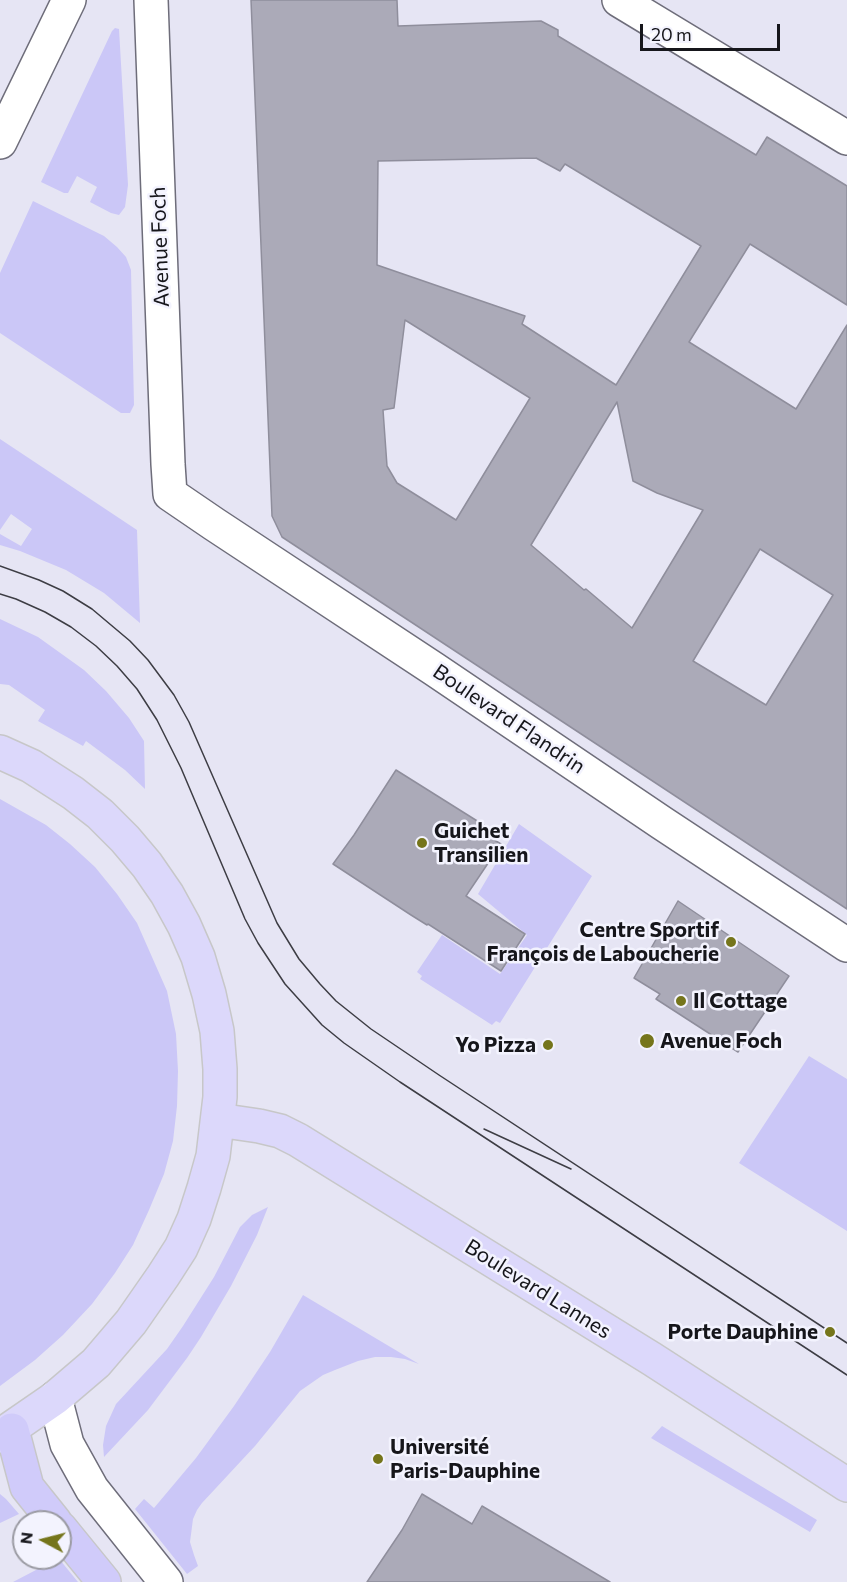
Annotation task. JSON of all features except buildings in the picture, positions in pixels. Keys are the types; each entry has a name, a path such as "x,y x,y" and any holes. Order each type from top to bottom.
{"highway":[{"path":"6,1433 27,1487 45,1510"},
{"path":"72,1543 104,1582"}],"main road":[{"path":"0,752 31,766 73,793 125,838 147,865 167,894 198,957 210,994 217,1031 220,1069 218,1120 213,1156 194,1219 181,1248 131,1322 96,1363 55,1398 6,1433"},
{"name":"Boulevard Lannes","path":"218,1120 260,1126 280,1131 298,1140 652,1359 847,1485"}],"street":[{"path":"0,142 69,0"},
{"name":"Avenue Foch","path":"151,0 170,494"},
{"path":"618,0 847,138"},
{"name":"Boulevard Flandrin","path":"170,494 847,945"},
{"path":"55,1398 67,1443 92,1489 166,1582"}],"shaded area":[{"path":"115,28 119,29 128,185 125,207 119,215 90,202 97,187 77,176 68,193 41,182"},
{"path":"33,201 104,236 126,257 131,270 134,405 130,413 121,413 0,333 0,273"},
{"path":"0,439 137,530 140,623 104,593 66,570 0,545 0,534 21,546 32,529 11,514 0,530"},
{"path":"0,619 38,637 84,670 106,691 129,718 144,741 145,789 125,770 86,741 83,746 38,721 45,710 9,685 0,684"},
{"path":"0,799 46,825 70,844 95,867 137,923 167,991 176,1034 178,1071 173,1141 164,1174 133,1245 92,1304 63,1335 35,1360 0,1386"},
{"path":"519,824 592,876 500,1023 496,1021 492,1025 420,979 422,976 417,972 442,935 500,974 527,935 478,894"},
{"path":"809,1056 847,1079 847,1231 739,1163"},
{"path":"268,1207 257,1235 231,1286 201,1337 148,1410 104,1457 106,1426 116,1404 167,1349 214,1277 240,1227 252,1215"},
{"path":"303,1295 419,1364 405,1359 375,1357 323,1375 300,1391 255,1446 197,1510 193,1519 190,1542 198,1566 187,1574 135,1509 144,1499 154,1508 196,1458 270,1352"},
{"path":"662,1426 817,1520 810,1532 651,1438"},
{"path":"0,1494 16,1510 12,1510 12,1517 0,1523"},
{"path":"36,1570 68,1570 78,1582 13,1582"}],"tram line":[{"path":"0,566 63,591 92,609 130,641 148,660 174,695 189,722 277,923 299,959 336,1001 371,1029 439,1075 847,1343"},
{"path":"0,594 45,612 71,627 96,646 137,689 157,720 181,768 245,919 258,943 285,984 322,1025 400,1082 847,1375"},
{"path":"484,1129 571,1169"}],"place":[{"name":"Guichet Transilien","path":"422,843"},
{"name":"Centre Sportif François de Laboucherie","path":"731,942"},
{"name":"Il Cottage","path":"681,1001"},
{"name":"Avenue Foch","path":"647,1041"},
{"name":"Yo Pizza","path":"548,1045"},
{"name":"Porte Dauphine","path":"830,1332"},
{"name":"Université Paris-Dauphine","path":"378,1459"}]}
